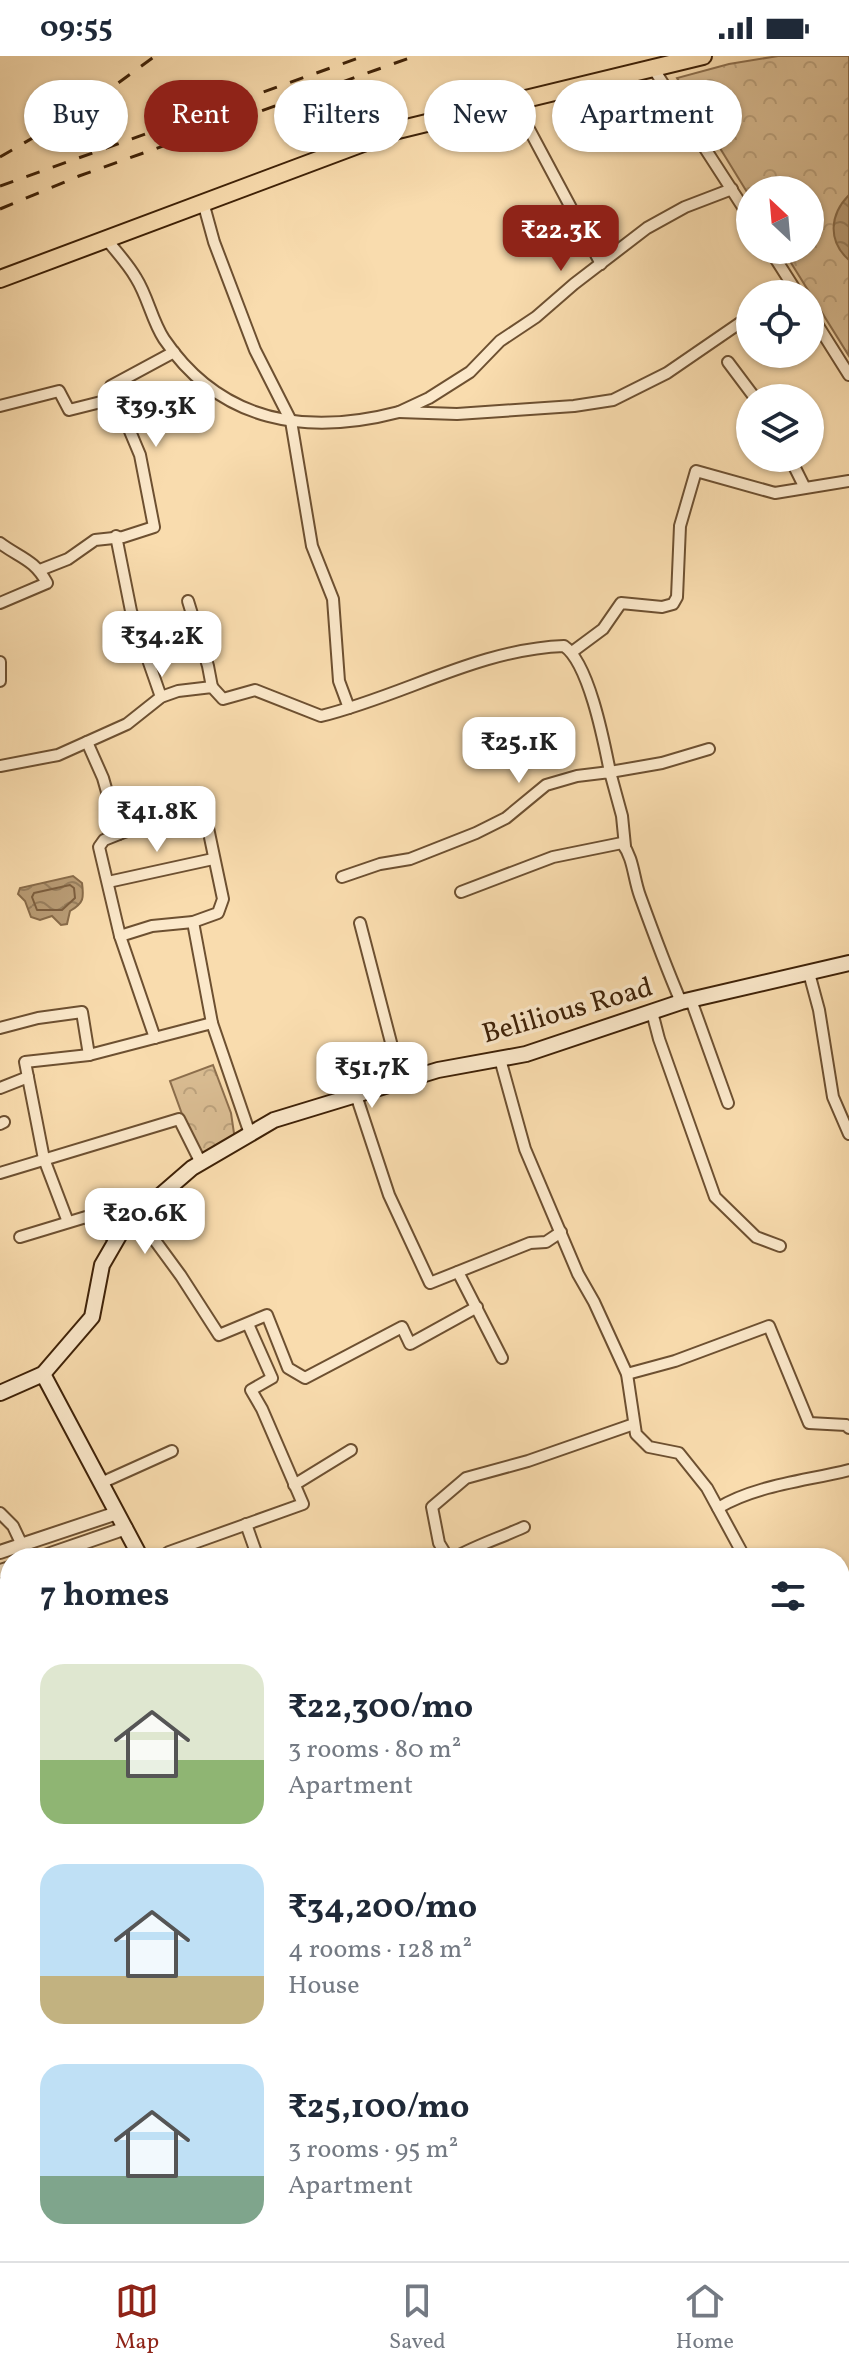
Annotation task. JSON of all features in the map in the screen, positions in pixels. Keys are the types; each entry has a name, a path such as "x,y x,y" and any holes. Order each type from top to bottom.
{"main road":[{"path":"536,96 703,56"},
{"path":"0,279 398,130 424,124"},
{"name":"Belilious Road","path":"0,1393 43,1374 92,1317 102,1265 124,1227 201,1163 274,1120 438,1070 526,1054 686,1001 849,963"},
{"path":"43,1374 136,1548"}],"street":[{"path":"653,68 736,195"},
{"path":"536,142 601,264"},
{"path":"106,239 136,278 162,336 201,381 266,418 318,423 361,422 399,412 429,398 470,372 500,341 536,317 647,228 685,207 732,189"},
{"path":"203,202 214,242 255,350 291,421 312,546 333,599 339,681 349,708"},
{"path":"399,412 470,414 613,400 667,373 736,326"},
{"path":"824,335 849,375"},
{"path":"40,570 68,559 95,540 123,537 154,527 140,455 111,386 174,352"},
{"path":"728,362 744,384"},
{"path":"0,406 59,391 69,410 117,398"},
{"path":"572,652 603,629 621,603 662,607 673,604 677,597 680,526 696,471 775,493 849,481"},
{"path":"797,472 804,486"},
{"path":"116,536 121,572 134,621 161,697"},
{"path":"0,543 12,553 33,562 47,583 0,603"},
{"path":"188,601 212,687 223,699 255,690 321,716 420,681 537,647 564,646 572,652 599,716 622,816 625,846"},
{"path":"0,662 0,681"},
{"path":"0,766 58,755 127,724 161,697 178,691 212,687"},
{"path":"87,742 103,778 119,834"},
{"path":"342,877 380,864 410,859 476,833 506,818 546,785 577,776 662,763 709,749"},
{"path":"120,936 152,926 193,922 218,913 223,899 201,805 104,840 99,847 120,936 155,1038"},
{"path":"461,892 553,857 622,843 631,855 639,892 665,965 686,1001 728,1103"},
{"path":"108,882 213,859"},
{"path":"193,922 212,1023 250,1134"},
{"path":"360,923 401,1081"},
{"path":"809,973 819,1010 833,1097 849,1134"},
{"path":"0,1028 38,1018 82,1012 89,1055"},
{"path":"652,1012 715,1197 756,1237 780,1246"},
{"path":"68,1222 44,1159 25,1062 89,1055 212,1023"},
{"path":"500,1059 525,1149 578,1274 627,1374 636,1434 649,1447 679,1453 707,1488 738,1548"},
{"path":"0,1088 28,1077"},
{"path":"356,1095 389,1195 430,1283 530,1243 546,1242 561,1232"},
{"path":"0,1173 179,1119 201,1163"},
{"path":"137,1216 219,1335 267,1315 288,1368 305,1378 402,1327 410,1344 477,1307"},
{"path":"20,1237 86,1217 116,1240"},
{"path":"458,1272 502,1358"},
{"path":"185,1548 303,1504 251,1390 272,1378 248,1324"},
{"path":"627,1374 675,1361 769,1326 809,1423 846,1425 849,1428"},
{"path":"443,1548 439,1543 432,1507 466,1478 528,1461 634,1424"},
{"path":"294,1485 351,1450"},
{"path":"101,1483 172,1451"},
{"path":"718,1508 755,1492 849,1470"},
{"path":"0,1513 13,1526 22,1545"},
{"path":"13,1548 117,1513"},
{"path":"246,1524 254,1548"},
{"path":"472,1548 524,1527"},
{"path":"68,1548 126,1528"}],"green space":[{"path":"778,56 849,56 849,356 824,316 824,280 802,280 792,264 824,264 824,176 737,176 722,152 742,152 742,80 677,78 729,64"},
{"path":"213,1065 231,1113 235,1140 198,1158 170,1081"}],"water":[{"path":"849,195 849,260 837,244 834,228 838,210"},
{"path":"73,876 82,883 83,896 70,911 67,924 61,925 52,916 40,920 31,917 25,901 18,894 20,888"}],"railway":[{"path":"0,157 84,108 155,56"},
{"path":"0,186 364,56"},
{"path":"0,209 79,176 415,56"}]}
